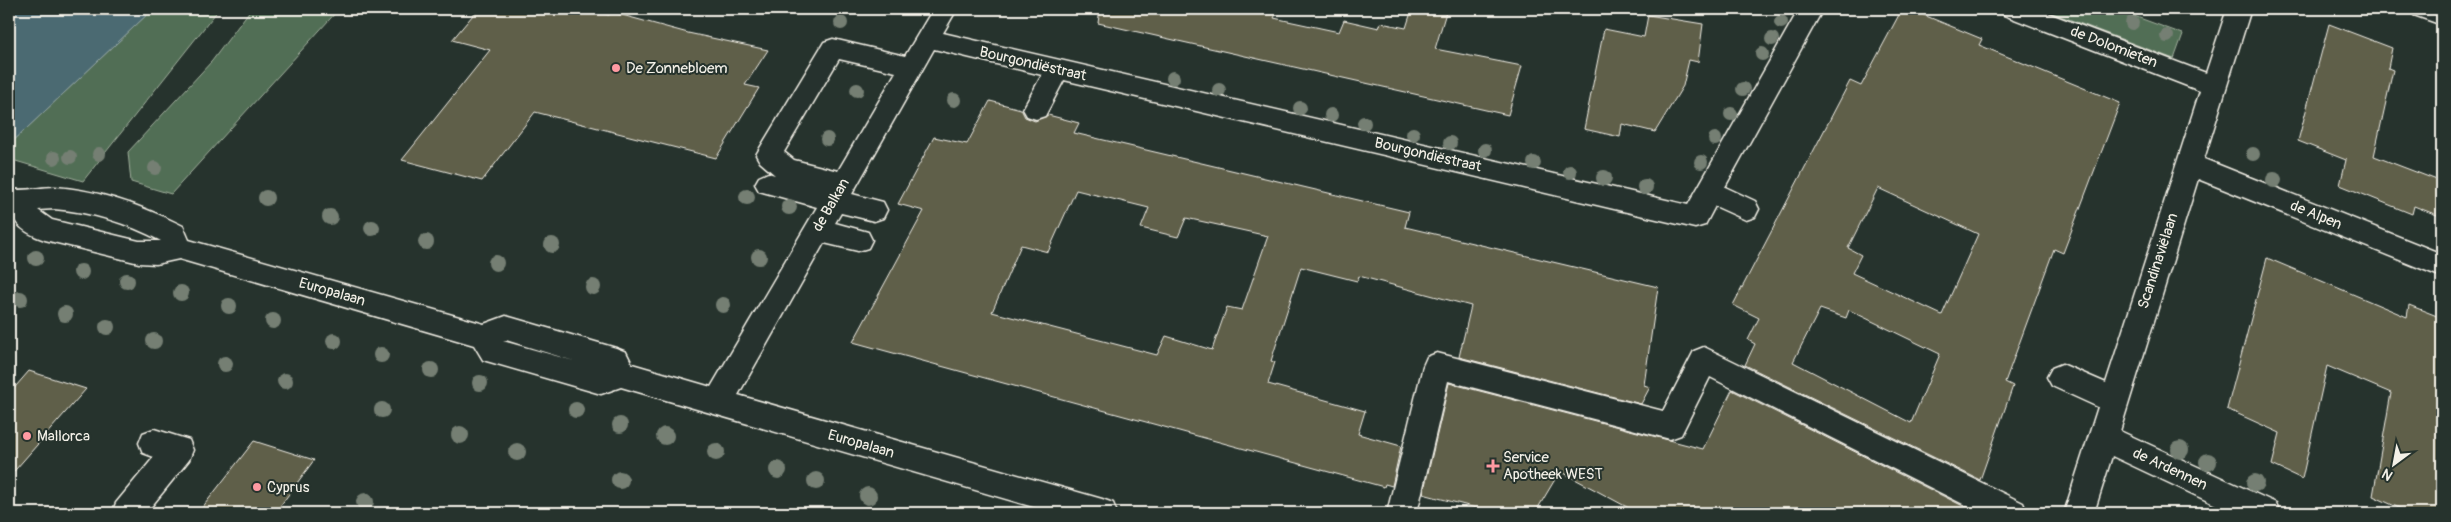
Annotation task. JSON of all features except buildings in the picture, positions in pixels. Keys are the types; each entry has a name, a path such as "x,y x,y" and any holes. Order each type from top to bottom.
{"street":[{"name":"de Balkan","path":"718,402 945,9"},
{"name":"Bourgondiëstraat","path":"928,40 1695,217 1811,9"},
{"name":"Scandinaviëlaan","path":"2079,513 2239,9"},
{"path":"2423,9 2442,16"},
{"name":"de Dolomieten","path":"2024,16 2214,86"},
{"path":"874,210 840,191 786,169 769,154 833,48 912,67"},
{"path":"1036,109 1057,69"},
{"name":"de Alpen","path":"2190,164 2442,266"},
{"path":"768,184 840,191"},
{"path":"1709,191 1746,209"},
{"name":"Europalaan","path":"14,201 44,198 63,199 133,216 173,234 179,248"},
{"name":"Europalaan","path":"14,201 26,216 45,229 138,252 156,253 179,248 484,336 492,350 558,369 601,381 621,374 1102,513"},
{"path":"817,230 858,240"},
{"path":"1402,513 1437,366 1670,426 1704,360 2012,513"},
{"path":"2062,377 2114,401"},
{"name":"de Ardennen","path":"2103,437 2265,513"},
{"path":"127,513 178,450 154,443"}],"green space":[{"path":"153,9 219,9 83,181 9,159 9,145"},
{"path":"251,9 339,9 171,194 131,182 128,152 212,61"},
{"path":"2042,9 2115,9 2183,34 2174,59"}],"water":[{"path":"9,9 153,9 9,145"}],"place":[{"name":"De Zonnebloem","path":"616,68"},
{"name":"Mallorca","path":"27,436"},
{"name":"Service Apotheek WEST","path":"1493,466"},
{"name":"Cyprus","path":"257,487"}]}
